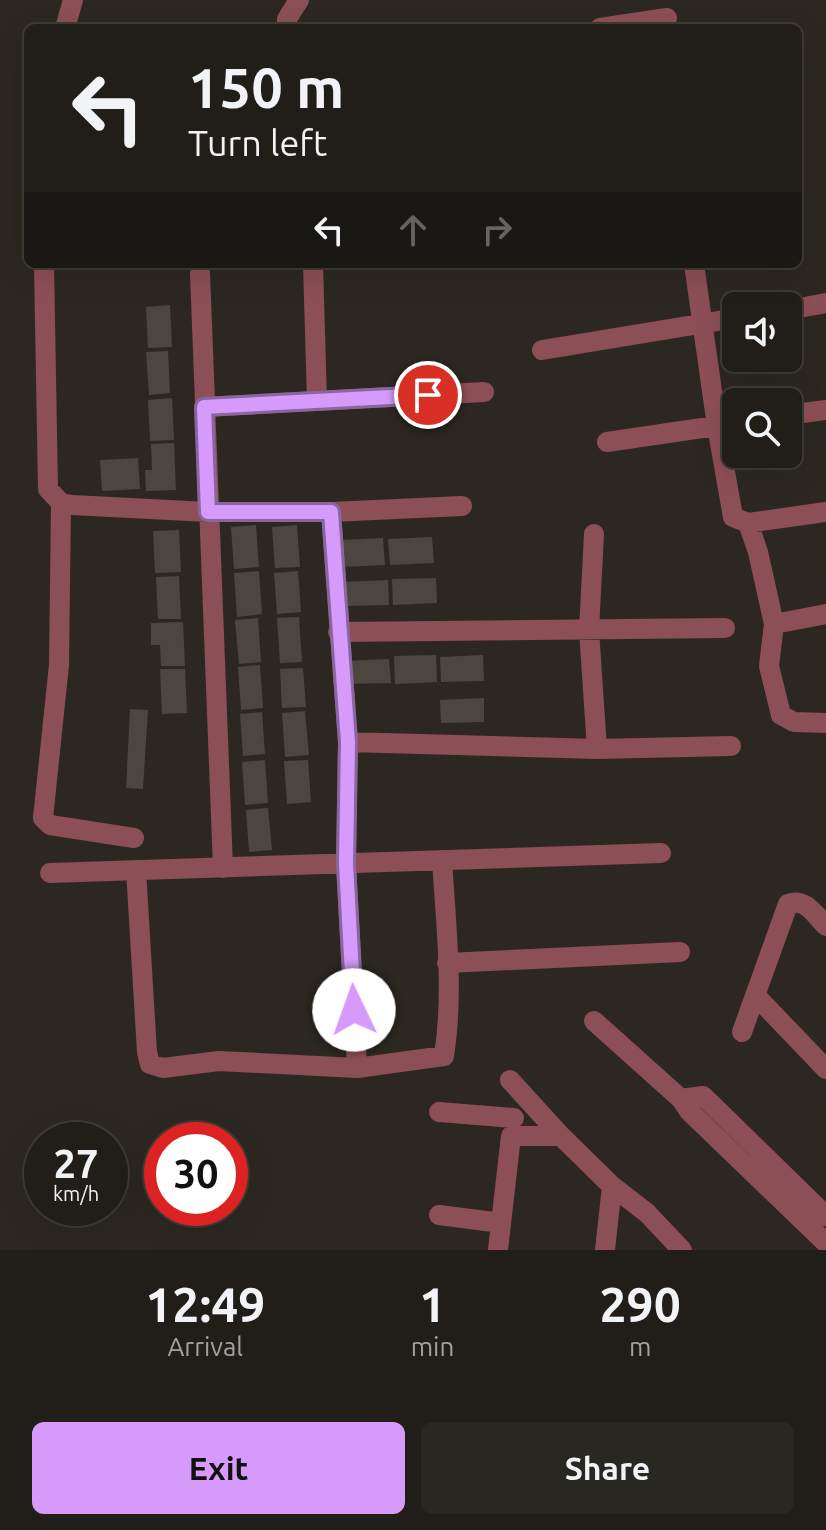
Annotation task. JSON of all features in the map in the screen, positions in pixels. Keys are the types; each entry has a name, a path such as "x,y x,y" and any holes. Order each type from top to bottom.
{"street":[{"path":"66,24 73,0"},
{"path":"287,24 299,0"},
{"path":"621,24 667,15"},
{"path":"44,268 47,486 61,503 59,665 43,818 50,825 134,838"},
{"path":"313,268 317,401"},
{"path":"695,268 702,324 722,408"},
{"path":"200,273 223,868"},
{"path":"802,307 826,303"},
{"path":"542,350 722,320"},
{"path":"204,407 484,392"},
{"path":"802,413 826,410"},
{"path":"607,442 722,426"},
{"path":"729,468 733,517 748,523 826,512"},
{"path":"61,503 208,512 331,512 462,506"},
{"path":"331,512 348,742 346,864 357,1068"},
{"path":"748,523 758,552 774,624 769,666 781,715 794,722 826,723"},
{"path":"594,534 589,630 597,749"},
{"path":"774,624 826,614"},
{"path":"338,632 725,628"},
{"path":"348,742 597,749 731,746"},
{"path":"50,873 661,853"},
{"path":"136,870 150,1064 163,1068 219,1061 357,1068 444,1056 447,1038 447,963 442,860"},
{"path":"742,1032 788,904 794,901 803,903 826,926"},
{"path":"447,963 680,952"},
{"path":"755,995 826,1069"},
{"path":"594,1021 681,1099 689,1111 826,1243"},
{"path":"498,1250 513,1127 514,1086 612,1186 647,1213 682,1250"},
{"path":"681,1099 703,1096 826,1216"},
{"path":"439,1112 561,1136"},
{"path":"605,1250 612,1186"},
{"path":"439,1215 501,1223"}],"building":[{"path":"170,305 172,347 148,348 146,307"},
{"path":"168,351 170,393 149,395 146,352"},
{"path":"172,398 174,440 150,441 148,400"},
{"path":"174,443 176,490 146,491 145,470 152,470 151,444"},
{"path":"138,458 140,489 102,491 100,460"},
{"path":"256,525 259,567 234,569 231,527"},
{"path":"297,525 300,567 275,568 272,527"},
{"path":"179,530 181,572 155,573 153,531"},
{"path":"432,537 434,563 390,565 388,539"},
{"path":"383,538 385,565 341,567 340,540"},
{"path":"259,571 262,614 237,617 234,573"},
{"path":"298,571 301,612 277,614 274,573"},
{"path":"179,576 181,619 158,619 156,577"},
{"path":"436,578 437,603 393,605 392,579"},
{"path":"388,580 389,605 344,606 343,582"},
{"path":"299,617 302,662 280,663 277,618"},
{"path":"258,618 261,662 239,664 235,620"},
{"path":"183,622 185,666 161,666 160,645 151,645 151,623"},
{"path":"436,655 437,682 395,684 394,656"},
{"path":"483,655 484,681 441,682 440,657"},
{"path":"389,659 391,683 346,684 345,661"},
{"path":"260,665 263,708 241,710 238,667"},
{"path":"303,668 306,707 282,708 280,669"},
{"path":"160,669 185,669 187,713 162,714"},
{"path":"484,698 484,722 441,723 440,700"},
{"path":"130,709 148,710 143,789 126,788"},
{"path":"305,711 309,755 285,757 282,713"},
{"path":"262,712 265,754 243,756 240,714"},
{"path":"265,760 268,803 245,805 242,762"},
{"path":"308,760 311,802 287,804 284,761"},
{"path":"268,808 272,850 249,852 246,810"}],"route":[{"path":"354,1010 346,864 348,742 331,512 208,512 204,407 428,395"}]}
